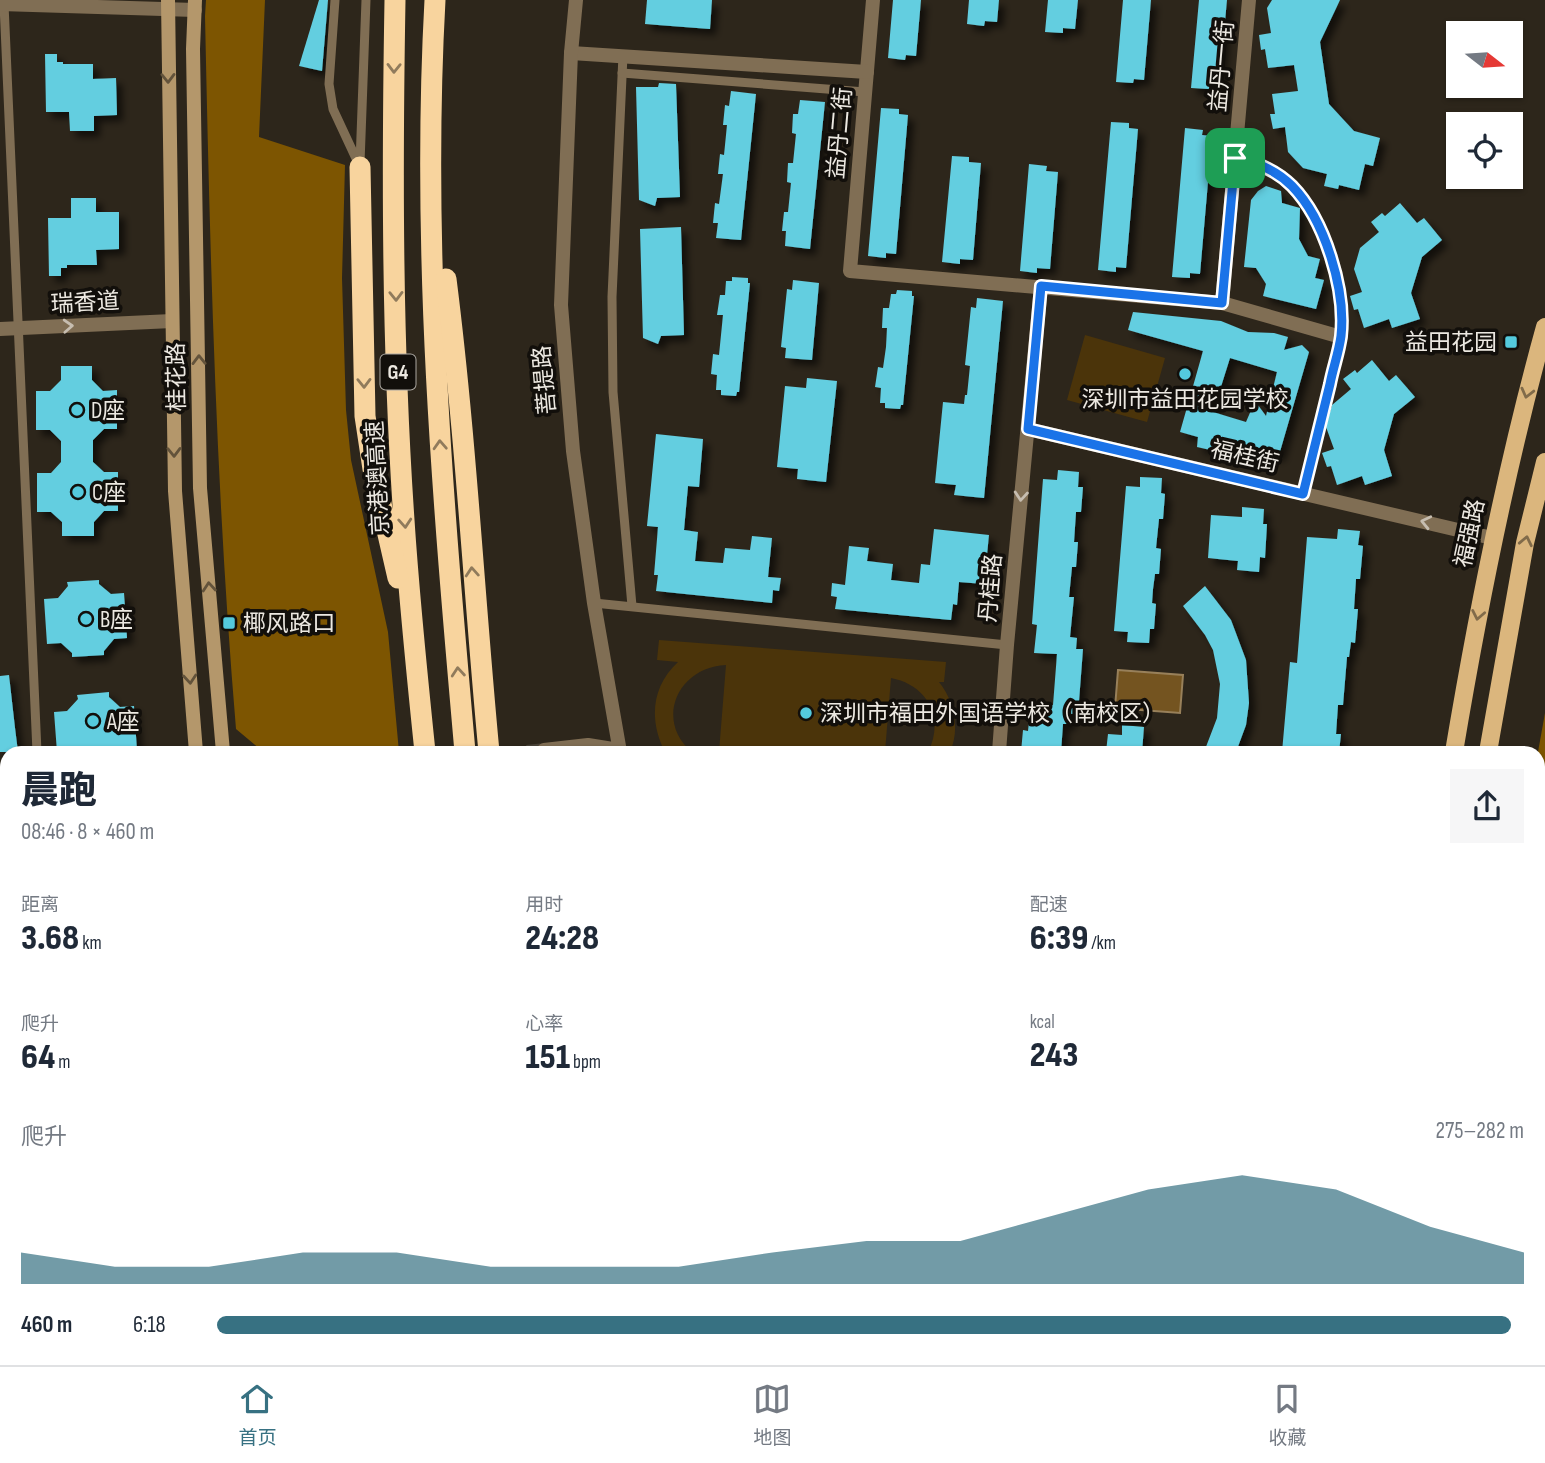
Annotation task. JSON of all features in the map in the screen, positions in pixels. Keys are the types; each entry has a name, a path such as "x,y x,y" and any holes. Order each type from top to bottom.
{"highway":[{"name":"京港澳高速","path":"395,0 392,157 397,351 404,518 424,746"},
{"name":"G4","path":"435,0 430,152 440,448 465,746"},
{"path":"430,152 458,372 488,745"},
{"path":"360,167 365,416 373,469 415,650"}],"main road":[{"name":"桂花路","path":"168,5 175,491 196,746"},
{"name":"桂花路","path":"195,5 193,49 200,488 222,746"},
{"name":"福强路","path":"1455,746 1493,538 1528,387 1545,327"},
{"path":"1489,746 1525,543 1545,462"}],"street":[{"name":"菩提路","path":"576,0 571,53 561,305 573,452 615,746"},
{"name":"益丹二街","path":"873,0 850,271 1041,286"},
{"name":"益丹一街","path":"1222,303 1249,0"},
{"path":"2,4 195,5"},
{"path":"571,53 867,72"},
{"path":"1041,286 1222,303 1341,337"},
{"name":"丹桂路","path":"999,746 1041,286"},
{"name":"瑞香道","path":"0,329 172,321"},
{"name":"福桂街","path":"1028,429 1493,538"}],"lane":[{"path":"335,0 330,84 333,109 360,167"},
{"path":"360,167 366,0"},
{"path":"2,4 37,746"},
{"path":"623,55 612,297 613,392 632,606"},
{"path":"622,73 865,92"},
{"path":"1235,158 1254,162 1270,170 1292,187 1311,213 1326,242 1341,299 1341,337 1303,494"},
{"path":"594,603 1007,645"}],"shaded area":[{"path":"206,0 265,0 259,137 345,165 342,278 346,410 351,460 388,632 398,746 256,746 236,729 223,551 215,373"},
{"path":"1085,335 1165,358 1147,422 1067,400"},
{"path":"659,640 946,662 944,682 939,682 952,707 955,725 953,743 952,746 930,746 935,728 930,705 915,688 891,678 885,746 719,746 726,665 709,668 684,685 673,711 675,725 687,746 662,746 656,728 655,705 662,682 678,662 657,660"},
{"path":"1118,670 1183,675 1180,713 1115,708"},
{"path":"1545,713 1545,746 1539,746"}],"building":[{"path":"319,0 328,0 322,71 299,66"},
{"path":"647,0 712,0 710,29 645,24"},
{"path":"893,0 921,0 916,56 906,55 905,60 888,58"},
{"path":"969,0 999,0 997,22 985,21 984,26 967,24"},
{"path":"1048,0 1078,0 1075,29 1063,28 1063,33 1045,32"},
{"path":"1123,0 1151,0 1144,80 1134,79 1133,83 1116,82"},
{"path":"1199,0 1227,0 1219,85 1210,84 1209,89 1191,88"},
{"path":"1272,0 1340,0 1320,42 1329,104 1354,131 1380,138 1373,166 1365,164 1359,190 1339,185 1338,189 1324,186 1327,174 1303,168 1288,152 1285,127 1273,129 1270,114 1275,114 1272,94 1298,91 1294,65 1268,68 1265,49 1261,50 1259,35 1271,33 1267,8"},
{"path":"45,54 57,54 57,62 63,64 93,64 93,79 116,78 117,115 94,116 94,131 70,131 69,112 46,112"},
{"path":"659,83 676,84 680,197 657,198 655,206 639,200 636,87 658,87"},
{"path":"731,91 756,94 741,240 716,238 718,223 713,223 723,174 718,174 720,154 724,155 727,125 723,125 725,105 729,106"},
{"path":"800,100 825,102 810,249 785,246 786,231 782,231 784,212 788,212 791,183 787,182 788,163 793,163 796,134 792,133 793,114 798,114"},
{"path":"881,108 899,109 899,114 908,115 896,254 886,253 886,258 868,256"},
{"path":"1111,122 1129,123 1129,128 1138,129 1126,268 1116,267 1116,272 1098,270"},
{"path":"1185,128 1203,130 1202,135 1212,136 1200,274 1190,273 1190,278 1172,277"},
{"path":"952,156 969,157 969,162 981,163 973,260 960,259 960,264 942,262"},
{"path":"1029,164 1047,166 1046,171 1058,172 1050,269 1037,268 1037,273 1020,271"},
{"path":"1266,186 1281,191 1282,203 1300,208 1299,239 1308,256 1320,259 1315,278 1324,280 1316,309 1263,296 1266,284 1256,268 1244,267 1251,200"},
{"path":"71,198 96,198 96,212 119,212 119,249 96,250 97,265 67,265 67,268 61,268 61,276 49,276 48,218 71,218"},
{"path":"1400,203 1417,223 1424,218 1442,240 1422,257 1411,293 1420,319 1392,328 1389,319 1364,328 1358,309 1354,310 1350,296 1362,292 1354,269 1360,248 1379,232 1371,222 1382,213 1385,216"},
{"path":"681,227 684,335 661,336 658,344 643,338 640,229"},
{"path":"732,277 748,278 750,283 739,392 736,396 721,395 721,390 716,390 717,375 711,374 713,354 719,355 723,315 717,315 720,295 725,295 726,281 732,281"},
{"path":"793,280 819,283 812,360 785,358 786,348 781,347 787,289 792,290"},
{"path":"897,290 912,291 914,296 903,405 900,409 885,408 885,403 880,403 881,388 875,387 878,367 883,368 886,347 887,328 882,328 883,308 889,308 891,294 896,294"},
{"path":"977,298 1003,301 984,498 954,495 956,485 935,483 943,402 964,404 967,395 970,366 965,365 971,307 976,308"},
{"path":"1133,312 1221,321 1248,332 1274,333 1288,337 1284,350 1302,345 1309,352 1279,455 1262,456 1260,461 1197,447 1198,437 1180,432 1203,351 1128,330","holes":["1230,358 1277,372 1266,416 1255,401 1246,422 1213,412"]},
{"path":"1372,360 1389,381 1396,375 1415,397 1394,414 1384,450 1392,476 1365,485 1362,476 1337,485 1331,466 1327,467 1322,453 1334,449 1326,427 1329,415 1332,405 1351,389 1343,379 1355,370 1357,373"},
{"path":"61,366 92,366 92,380 103,391 117,390 117,429 104,429 93,440 93,462 104,472 118,472 118,511 104,511 94,522 94,536 62,536 62,522 51,512 37,512 37,473 51,473 61,462 61,441 50,430 36,430 36,391 50,391 61,380"},
{"path":"807,378 837,381 826,482 797,479 798,469 777,467 785,386 806,388"},
{"path":"656,434 703,439 699,487 688,486 684,530 698,532 695,561 723,563 725,548 750,550 752,536 772,538 768,577 781,578 779,591 773,590 772,603 656,591 658,575 654,575 658,527 647,526"},
{"path":"1058,470 1079,472 1078,487 1083,487 1081,512 1076,512 1076,567 1072,567 1069,597 1074,597 1070,637 1077,638 1076,649 1083,649 1078,714 1071,714 1070,724 1063,724 1061,746 1022,746 1023,730 1028,731 1031,703 1053,705 1057,654 1034,653 1037,625 1032,624 1043,479 1057,480"},
{"path":"1140,477 1162,478 1161,493 1165,494 1163,519 1159,519 1156,548 1161,549 1159,574 1155,574 1153,589 1152,603 1156,604 1154,629 1150,629 1149,643 1127,642 1128,632 1114,631 1126,486 1140,487"},
{"path":"1242,507 1264,509 1263,524 1267,524 1265,558 1260,557 1259,572 1237,570 1238,561 1208,558 1211,515 1242,517"},
{"path":"934,529 989,535 984,584 959,582 957,605 953,604 951,620 835,609 837,597 831,596 832,583 845,585 849,546 869,548 867,561 893,564 891,580 919,583 921,564 930,565"},
{"path":"1338,529 1360,531 1358,545 1363,546 1360,579 1356,579 1354,609 1358,609 1355,643 1351,642 1347,657 1343,705 1338,705 1336,734 1341,734 1340,746 1283,746 1290,662 1297,663 1307,537 1337,539"},
{"name":"B座","path":"99,580 99,584 111,594 124,593 127,638 114,639 104,651 104,655 72,657 72,653 61,643 47,644 44,599 58,598 68,586 67,582"},
{"path":"1205,586 1231,620 1246,660 1249,703 1246,725 1238,746 1206,746 1217,718 1220,684 1213,650 1183,606"},
{"path":"9,675 17,746 0,746 0,676"},
{"name":"A座","path":"109,692 109,697 120,707 134,706 137,746 57,746 54,712 67,711 78,699 77,695"},
{"path":"1122,725 1144,727 1142,746 1107,746 1108,734 1122,735"}],"place":[{"name":"益田花园","path":"1511,342"},
{"name":"深圳市益田花园学校","path":"1185,374"},
{"name":"D座","path":"77,410"},
{"name":"C座","path":"78,492"},
{"name":"B座","path":"86,619"},
{"name":"椰风路口","path":"229,623"},
{"name":"深圳市福田外国语学校（南校区）","path":"806,713"},
{"name":"A座","path":"93,721"}],"route":[{"path":"1235,158 1254,162 1270,170 1292,187 1311,213 1326,242 1341,299 1341,337 1303,494 1028,429 1041,286 1222,303 1235,158"}]}
